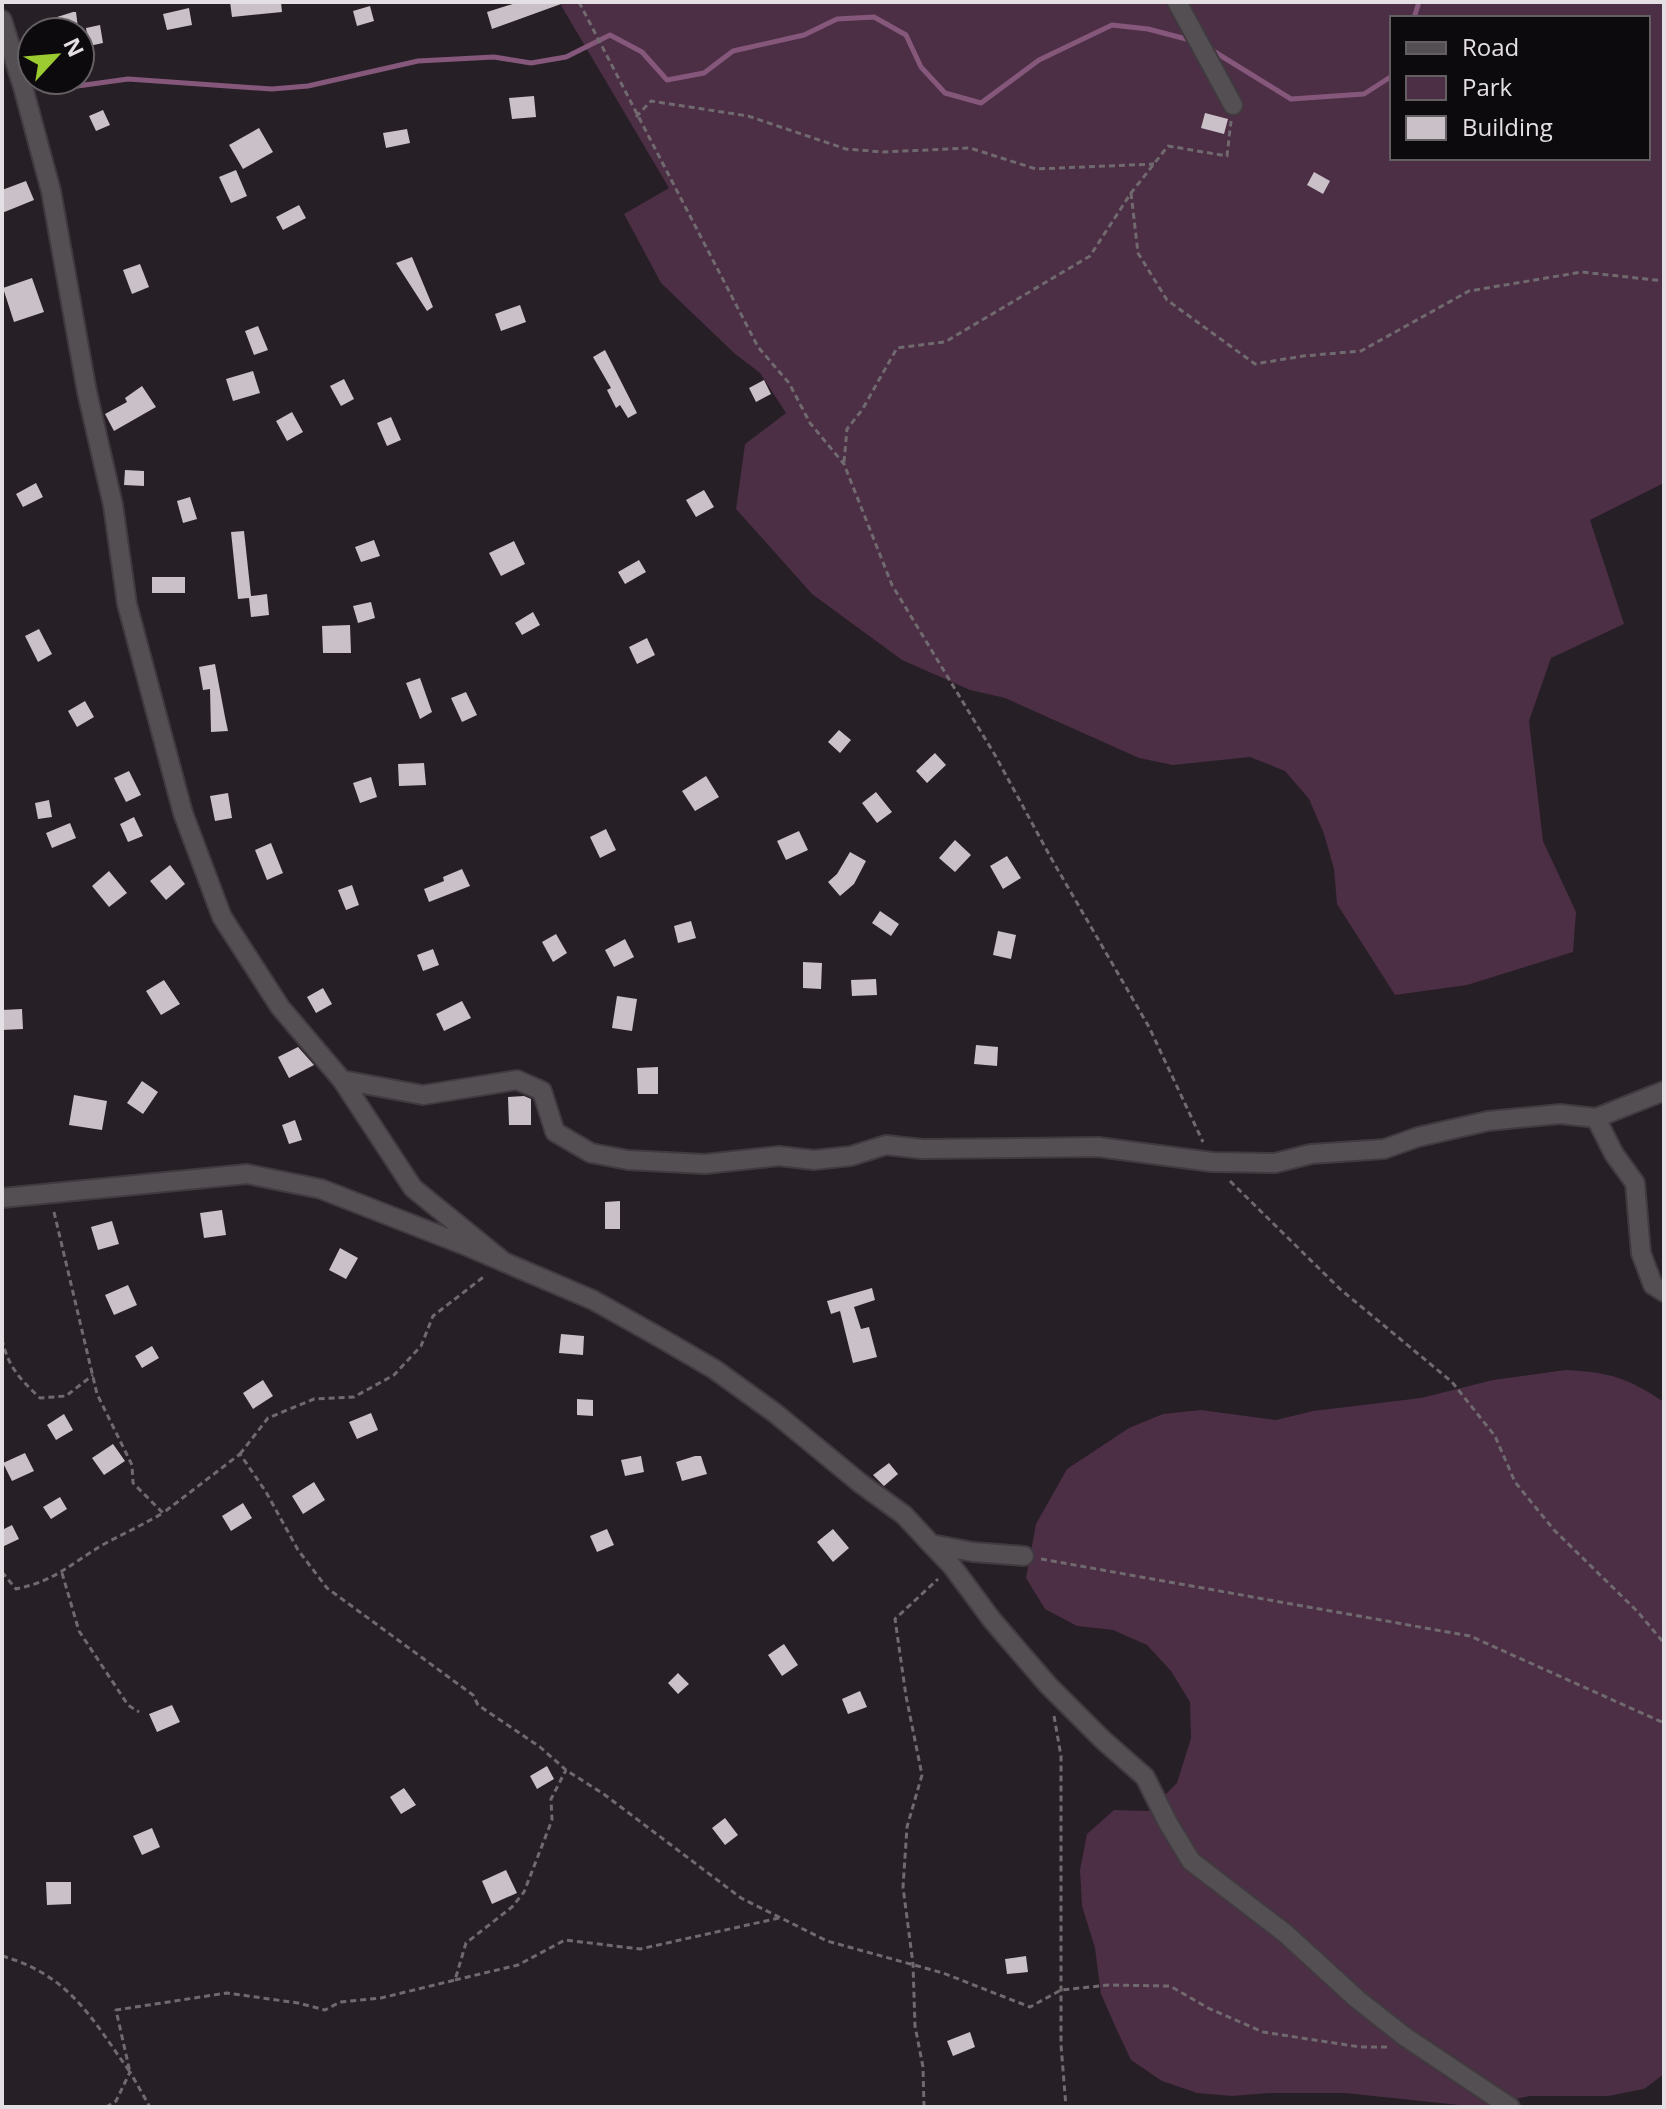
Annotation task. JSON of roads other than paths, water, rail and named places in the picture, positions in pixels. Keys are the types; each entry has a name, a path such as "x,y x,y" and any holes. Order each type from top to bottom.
{"street":[{"path":"1177,2 1233,105"},
{"path":"2,20 51,191 87,392 113,505 127,604 183,813 222,917 280,1007 342,1080 413,1188 504,1262"},
{"path":"342,1080 423,1095 517,1080 542,1091 555,1132 591,1153 628,1160 705,1164 779,1156 814,1160 851,1156 886,1145 922,1149 1063,1150 1098,1147 1212,1162 1275,1163 1311,1154 1384,1149 1418,1137 1488,1121 1560,1114 1596,1118 1664,1091"},
{"path":"1596,1118 1614,1154 1635,1183 1641,1253 1653,1285 1664,1292"},
{"path":"2,1198 247,1174 321,1189 593,1300 714,1369 904,1515 952,1566 992,1620 1048,1685 1145,1777 1191,1861 1286,1934 1357,1999 1416,2044 1510,2107"},
{"path":"931,1544 973,1552 1024,1556"}],"waterway":[{"path":"1415,16 1419,2"},
{"path":"96,83 128,79 272,89 308,86 418,61 494,57 531,63 566,57 610,35 642,52 667,80 704,73 733,51 804,35 837,19 874,17 906,35 921,67 945,93 981,103 1039,60 1112,25 1148,29 1190,40"},
{"path":"1210,49 1291,99 1364,94 1390,77"}]}
